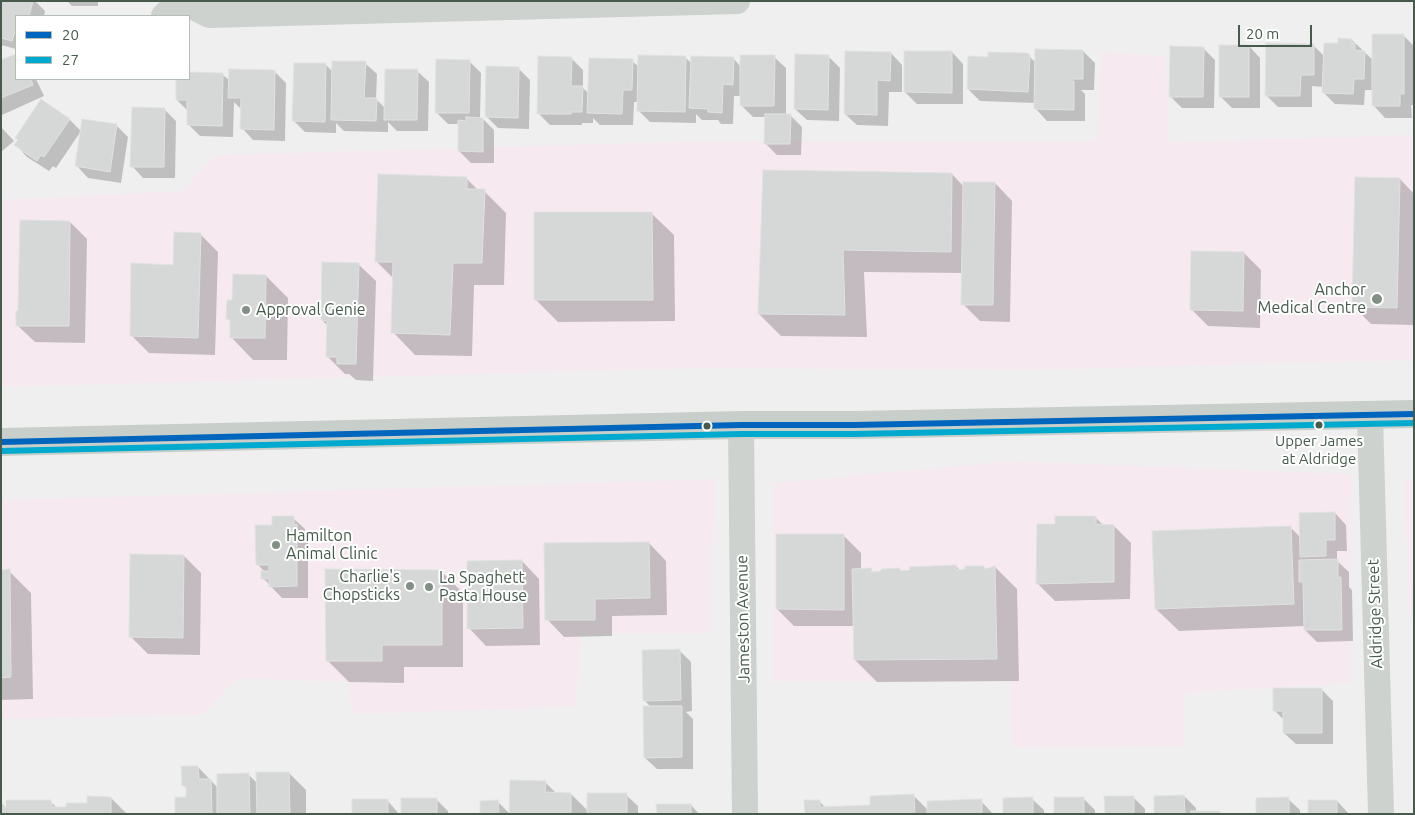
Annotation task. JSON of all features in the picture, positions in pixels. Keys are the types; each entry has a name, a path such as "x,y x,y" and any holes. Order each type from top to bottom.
{"main road":[{"path":"1,442 741,425 854,425 1414,414"}],"street":[{"path":"165,15 181,1 209,15 737,1"},
{"name":"Aldridge Street","path":"1370,415 1381,814"},
{"name":"Jameston Avenue","path":"741,425 745,814"}],"shaded area":[{"path":"1101,51 1166,57 1168,142 1414,135 1414,360 1032,370 702,368 1,387 1,200 182,191 215,155 703,141 1097,141"},
{"path":"1010,461 1353,474 1351,616 1353,683 1185,693 1184,747 1012,748 1010,681 773,681 773,483"},
{"path":"715,479 711,633 581,634 576,707 352,714 348,682 237,678 203,715 1,719 1,500"},
{"path":"1414,480 1414,617 1409,617 1405,481"}],"building":[{"path":"1,1 33,1 29,15 15,15 15,31 12,41 1,38"},
{"path":"1372,34 1404,34 1404,94 1400,94 1400,106 1372,106"},
{"path":"1338,38 1352,39 1352,43 1355,43 1355,50 1365,51 1364,79 1354,79 1353,94 1322,93 1324,43 1338,43"},
{"path":"1266,43 1314,44 1314,75 1301,75 1300,96 1265,96"},
{"path":"1219,45 1249,45 1249,97 1219,97"},
{"path":"1170,46 1204,47 1203,97 1169,97"},
{"path":"1035,49 1083,50 1083,79 1069,79 1069,81 1074,81 1074,110 1034,109"},
{"path":"845,51 891,52 890,81 877,80 877,115 844,114"},
{"path":"904,51 952,51 952,93 904,92"},
{"path":"988,52 1028,53 1030,55 1028,92 967,89 968,56 988,57"},
{"path":"15,54 15,80 31,80 33,85 1,98 1,60"},
{"path":"795,54 829,55 828,110 794,109"},
{"path":"638,55 686,56 685,112 637,111"},
{"path":"740,55 775,55 774,106 740,106"},
{"path":"538,56 572,57 571,86 583,86 582,112 571,112 571,114 537,114"},
{"path":"691,56 734,57 733,85 723,84 722,113 708,112 708,109 689,108"},
{"path":"589,58 633,59 632,90 623,90 622,114 587,113"},
{"path":"436,59 470,60 469,113 435,113"},
{"path":"332,61 366,61 364,98 377,98 376,121 331,120"},
{"path":"294,63 326,63 325,122 292,121"},
{"path":"486,66 519,67 518,118 485,117"},
{"path":"229,69 275,70 274,130 240,129 241,98 228,98"},
{"path":"385,69 418,69 417,120 384,120"},
{"path":"190,72 223,73 222,126 187,125 187,100 176,100 176,80 190,80"},
{"path":"41,99 70,119 44,157 41,155 37,161 14,145 18,140 15,138"},
{"path":"132,107 165,108 164,167 130,167"},
{"path":"765,114 791,114 790,144 764,144"},
{"path":"466,117 483,118 483,152 458,151 458,120 466,121"},
{"path":"82,119 117,124 110,172 75,166"},
{"path":"763,170 952,173 951,252 843,250 845,315 758,314"},
{"path":"378,174 467,177 467,189 485,189 482,263 453,263 450,335 391,333 393,262 375,262"},
{"path":"1355,177 1400,178 1397,308 1352,307"},
{"path":"963,182 995,182 993,305 961,305"},
{"path":"534,212 652,212 653,300 534,300"},
{"path":"20,220 70,221 69,326 16,326"},
{"path":"174,232 201,233 198,338 130,336 131,263 173,265"},
{"path":"1191,251 1244,252 1243,311 1190,310"},
{"path":"322,262 359,263 356,364 337,364 337,357 326,357 327,321 321,320"},
{"name":"Approval Genie","path":"233,274 266,275 265,338 230,338 230,319 226,319 227,300 232,300"},
{"path":"1335,512 1335,540 1326,540 1326,556 1300,557 1299,513"},
{"name":"Hamilton Animal Clinic","path":"272,516 294,516 294,525 297,524 297,586 269,587 269,579 261,579 261,571 269,571 269,565 256,565 255,525 272,525"},
{"path":"1055,516 1096,516 1096,524 1114,525 1114,582 1036,584 1037,524 1055,524"},
{"path":"1291,526 1294,604 1155,609 1152,531"},
{"path":"776,534 844,534 844,610 776,609"},
{"path":"649,542 650,598 595,599 595,620 545,620 544,543"},
{"path":"130,554 184,555 183,638 129,637"},
{"path":"1338,559 1338,577 1341,577 1342,630 1304,630 1303,582 1299,582 1299,560"},
{"path":"522,560 523,628 467,629 467,561"},
{"path":"956,565 956,570 965,569 965,566 984,566 985,569 995,566 997,659 854,660 852,569 872,568 871,572 881,571 881,569 900,568 900,571 910,570 909,567"},
{"path":"10,569 11,677 1,678 1,570"},
{"path":"325,569 442,570 442,645 382,645 382,661 326,661"},
{"path":"680,649 681,700 643,701 642,650"},
{"path":"1273,688 1322,688 1322,733 1283,733 1283,711 1273,711"},
{"path":"643,706 682,706 682,757 644,758"},
{"path":"181,766 198,766 199,779 211,779 212,814 175,814 175,797 186,797 186,786 182,786"},
{"path":"256,772 289,772 290,814 257,814"},
{"path":"249,773 250,814 217,814 217,774"},
{"path":"510,780 546,781 545,792 571,793 571,814 509,814"},
{"path":"587,793 627,793 627,814 587,814"},
{"path":"914,794 915,814 805,814 804,800 820,800 820,807 870,805 870,796"},
{"path":"1184,795 1185,814 1154,814 1154,796"},
{"path":"87,796 111,797 111,814 1,814 1,802 2,807 6,807 6,800 51,800 52,807 66,807 66,803 87,803"},
{"path":"1104,796 1134,796 1134,814 1105,814"},
{"path":"1033,797 1033,814 1003,814 1003,798"},
{"path":"1054,797 1084,797 1084,814 1054,814"},
{"path":"1289,797 1289,814 1256,814 1256,798"},
{"path":"401,798 437,798 437,814 401,814"},
{"path":"352,799 388,799 388,814 352,814"},
{"path":"982,799 982,814 927,814 927,801"},
{"path":"498,800 499,814 480,814 480,801"},
{"path":"1308,800 1337,800 1337,814 1308,814"},
{"path":"656,804 691,804 691,814 657,814"},
{"path":"1191,811 1220,811 1220,814 1191,814"}],"transit line":[{"name":"20","path":"1,442 741,425 854,425 1414,414"},
{"name":"27","path":"1,451 741,434 854,434 1414,423"}],"place":[{"name":"Anchor Medical Centre","path":"1377,299"},
{"name":"Approval Genie","path":"246,310"},
{"name":"Upper James at Aldridge","path":"1319,425"},
{"name":"Hamilton Animal Clinic","path":"276,545"},
{"name":"Charlie's Chopsticks","path":"410,586"},
{"name":"La Spaghett Pasta House","path":"429,587"}]}
